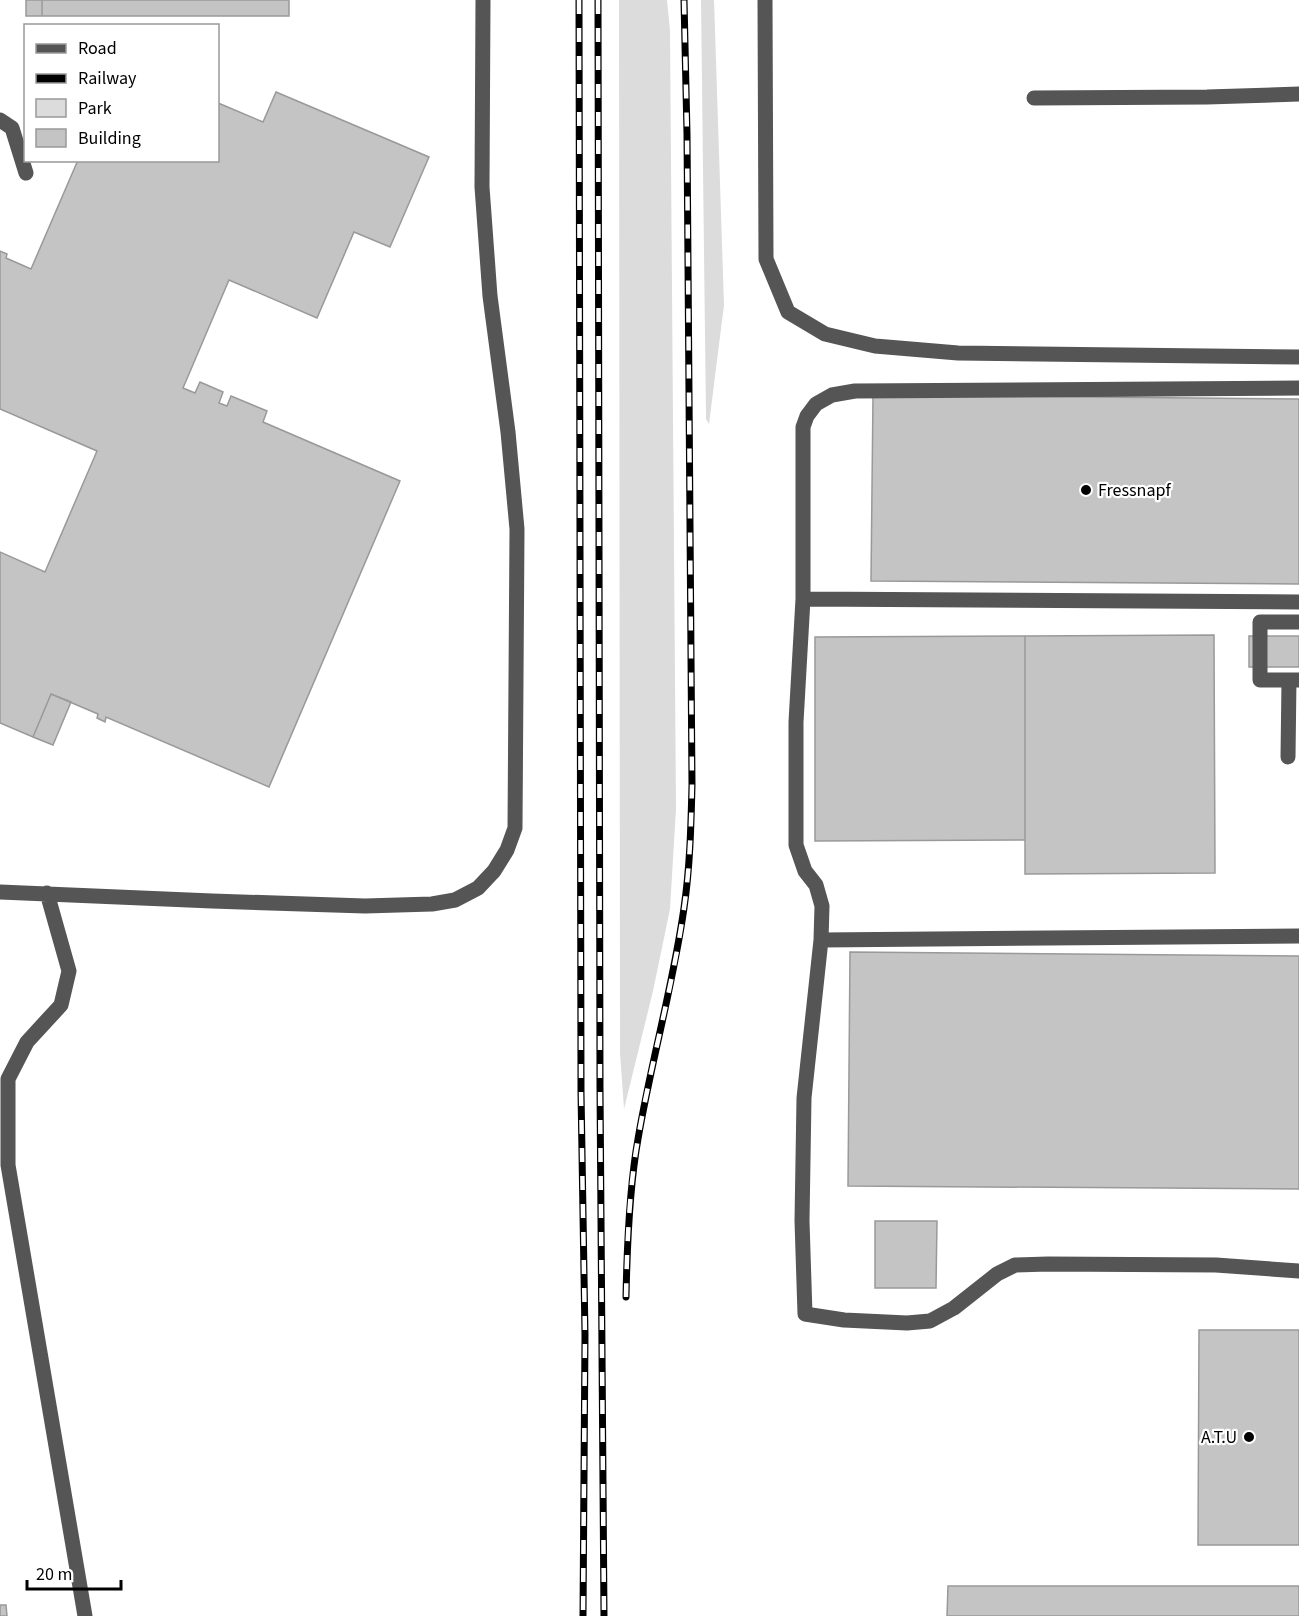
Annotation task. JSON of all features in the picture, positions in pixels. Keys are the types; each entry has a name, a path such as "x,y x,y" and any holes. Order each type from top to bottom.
{"street":[{"path":"0,892 365,906 432,904 455,900 478,888 494,871 507,850 515,828 517,529 508,432 490,296 482,187 483,0"},
{"path":"765,0 766,258 788,312 825,334 876,346 958,353 1299,357"},
{"path":"1034,98 1299,94"},
{"path":"0,120 12,128 26,173"},
{"path":"1299,388 855,391 832,395 816,404 807,416 803,427 803,599 796,722 796,845 805,871 816,885 822,906 821,940 804,1098 802,1221 805,1314 844,1320 930,1322 954,1308 997,1274 1015,1265 1216,1266 1299,1271"},
{"path":"803,599 1299,602"},
{"path":"1288,757 1294,680 1260,680 1260,622 1299,622"},
{"path":"47,893 69,970 61,1005 27,1042 8,1079 8,1165 85,1616"},
{"path":"821,940 1299,936"}],"green space":[{"path":"619,0 667,0 670,30 676,809 670,909 653,991 624,1109 620,1053"},
{"path":"701,0 714,0 724,305 709,424 706,419"}],"building":[{"path":"26,0 42,0 42,16 26,16"},
{"path":"42,0 289,0 289,16 42,16"},
{"path":"276,92 429,157 390,247 354,232 317,318 229,280 183,388 195,393 200,382 223,392 219,403 227,406 231,396 267,411 263,422 400,481 269,787 106,717 105,722 97,718 98,714 51,694 33,737 0,723 0,552 45,572 97,451 0,409 0,251 7,254 6,258 31,269 77,162 219,162 219,103 263,122"},
{"name":"Fressnapf","path":"873,395 1299,399 1299,584 871,581"},
{"path":"1214,635 1215,873 1025,874 1025,636"},
{"path":"1025,636 1025,840 815,841 815,637"},
{"path":"1249,636 1299,636 1299,667 1249,667"},
{"path":"51,694 71,702 53,745 33,737"},
{"path":"850,952 1299,956 1299,1189 848,1186"},
{"path":"875,1221 937,1221 936,1288 875,1288"},
{"name":"A.T.U","path":"1199,1330 1299,1330 1299,1545 1198,1545"},
{"path":"948,1586 1299,1586 1299,1616 947,1616"},
{"path":"0,1605 6,1605 7,1616 0,1616"}],"railway":[{"path":"579,0 581,1092 585,1335 583,1616"},
{"path":"598,0 600,1088 604,1616"},
{"path":"626,1297 632,1178 643,1110 679,937 686,893 691,831 687,134 684,0"}],"place":[{"name":"Fressnapf","path":"1086,490"},
{"name":"A.T.U","path":"1249,1437"}]}
